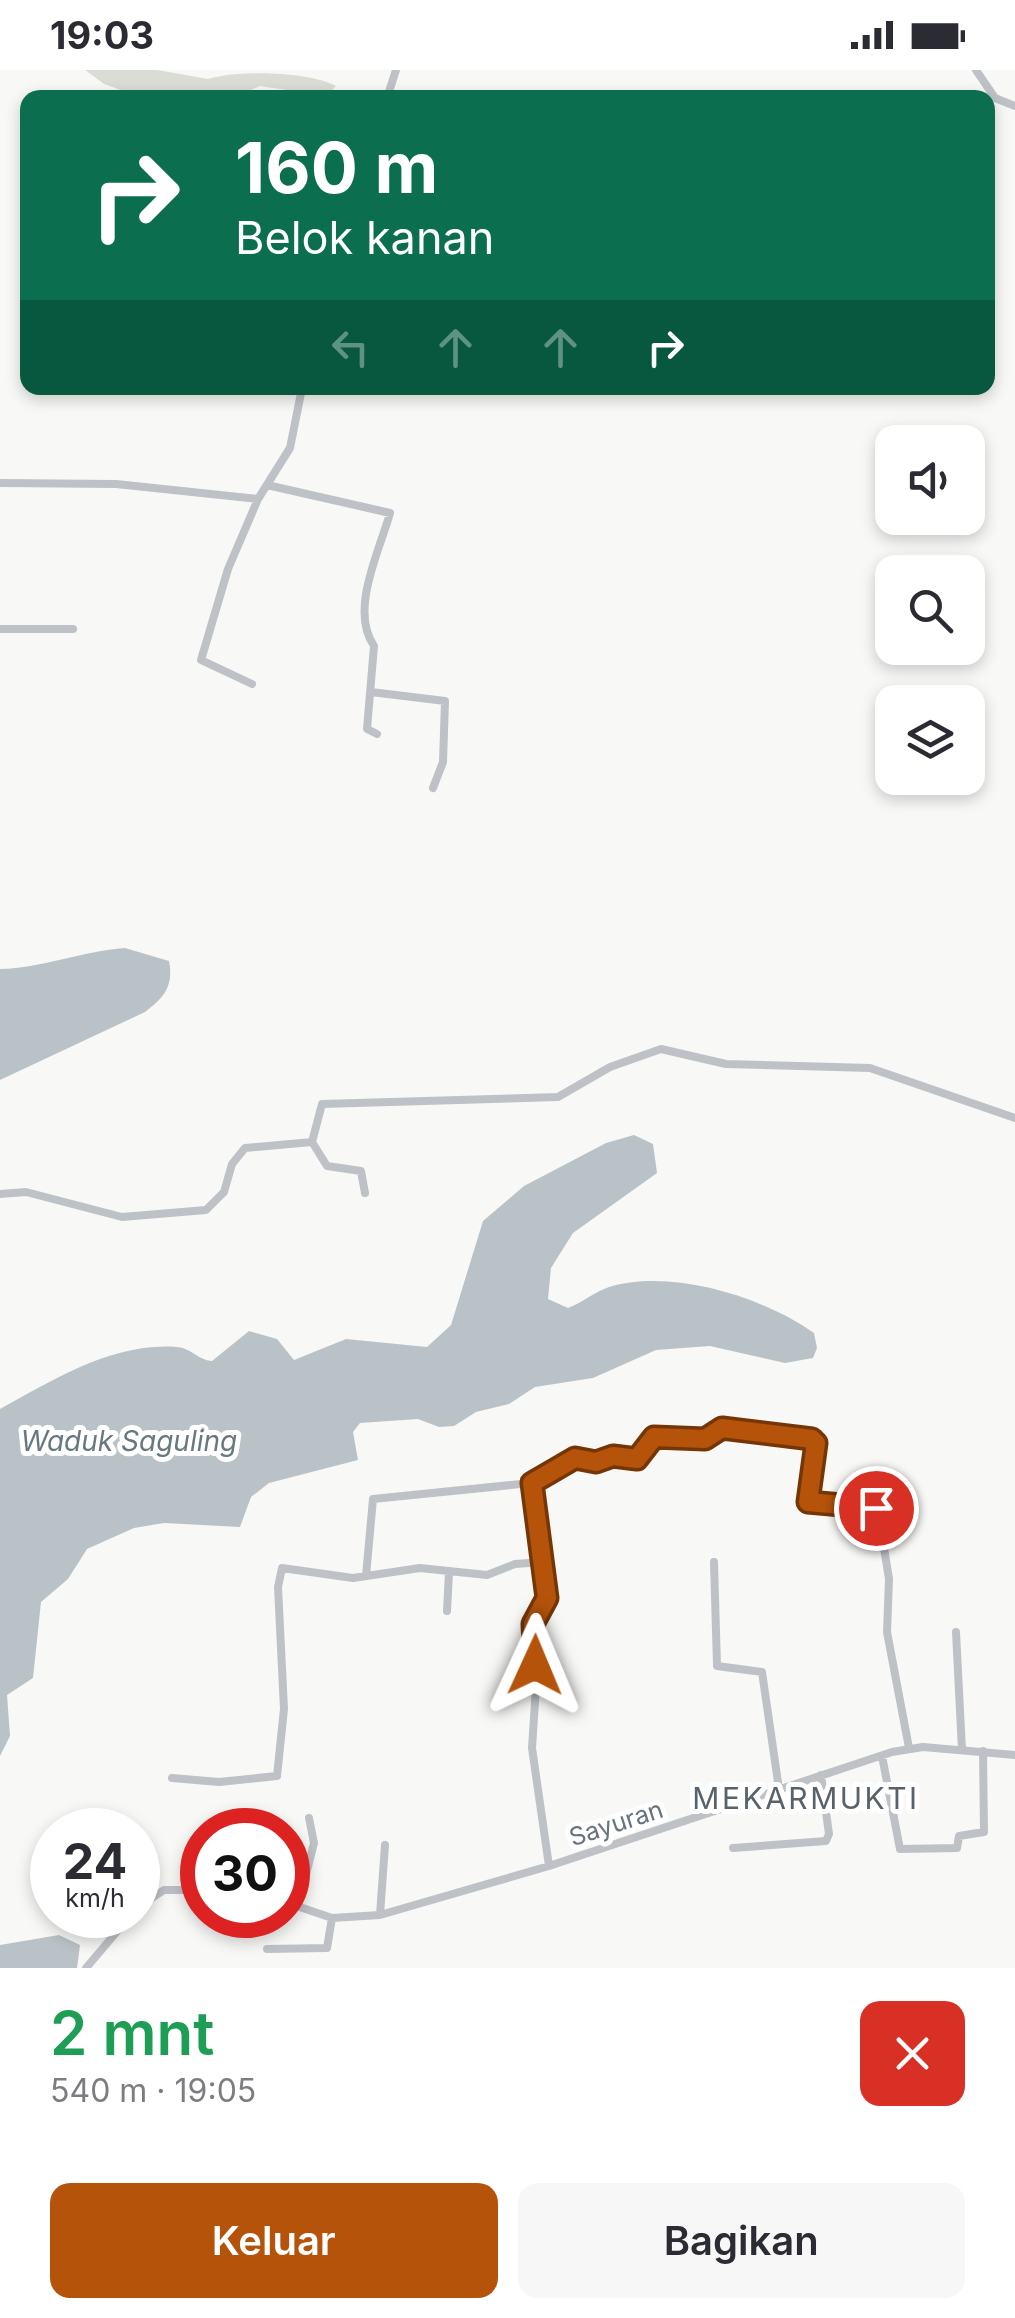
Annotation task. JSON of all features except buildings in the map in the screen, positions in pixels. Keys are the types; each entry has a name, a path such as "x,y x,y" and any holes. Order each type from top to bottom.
{"street":[{"path":"252,684 201,660 228,569 258,499 290,448 301,395"},
{"path":"0,483 182,488 258,499"},
{"path":"267,486 390,513 372,565 366,614 366,634 374,646 367,728 377,734"},
{"path":"0,629 73,629"},
{"path":"372,692 446,702 443,762 432,788"},
{"path":"365,1193 360,1171 327,1166 312,1142 322,1104 558,1097 610,1067 661,1049 726,1064 870,1068 1015,1118"},
{"path":"0,1194 26,1192 122,1217 183,1214 216,1204 238,1154 245,1148 312,1142"},
{"path":"366,1576 372,1499 532,1483 575,1458 596,1462 613,1456 637,1459 657,1437 705,1439 722,1428 812,1439 816,1443 808,1502 872,1507 879,1514 889,1579 888,1632 909,1748"},
{"path":"532,1483 547,1598 533,1624 536,1687 532,1748 549,1866"},
{"path":"172,1778 218,1782 277,1776 284,1710 281,1570 331,1572 348,1578 420,1568 486,1575 515,1564 543,1562"},
{"path":"714,1562 717,1666 762,1672 779,1790"},
{"path":"447,1612 449,1572"},
{"path":"956,1632 962,1750"},
{"name":"Sayuran","path":"310,1910 332,1918 380,1915 549,1866 909,1748 1015,1755"},
{"path":"882,1756 900,1848 914,1852 957,1848 959,1836 984,1832 983,1751"},
{"path":"733,1848 828,1838 821,1776"},
{"path":"310,1823 314,1843 310,1859"},
{"path":"380,1915 384,1845"},
{"path":"267,1949 327,1948 332,1918"},
{"path":"86,1968 111,1938"}],"shaded area":[{"path":"85,70 157,70 208,79 272,74 308,77 336,86 332,90 260,86 251,90 121,90"}],"water":[{"path":"125,948 169,961 169,984 157,1002 145,1012 0,1080 0,969"},
{"name":"Waduk Saguling","path":"634,1135 653,1144 657,1173 573,1233 551,1268 548,1299 568,1308 609,1287 634,1282 660,1281 716,1289 769,1308 814,1333 817,1348 813,1358 785,1363 710,1346 656,1350 593,1378 535,1387 509,1404 476,1412 454,1426 439,1427 418,1419 360,1423 353,1432 358,1460 269,1483 251,1497 240,1527 164,1523 134,1528 87,1549 68,1579 41,1602 33,1678 7,1695 10,1736 0,1756 0,1409 62,1375 107,1357 130,1350 177,1347 212,1361 249,1331 277,1339 294,1360 346,1339 427,1347 451,1325 483,1221 524,1186 606,1143"},
{"path":"65,1938 80,1945 77,1968 0,1968 0,1945"}],"district":[{"name":"MEKARMUKTI","path":"806,1799"}],"route":[{"path":"535,1665 533,1624 547,1598 532,1483 552,1475 575,1458 599,1462 616,1455 632,1460 642,1456 654,1437 705,1439 722,1428 812,1439 816,1450 810,1469 808,1502 876,1508"}]}
